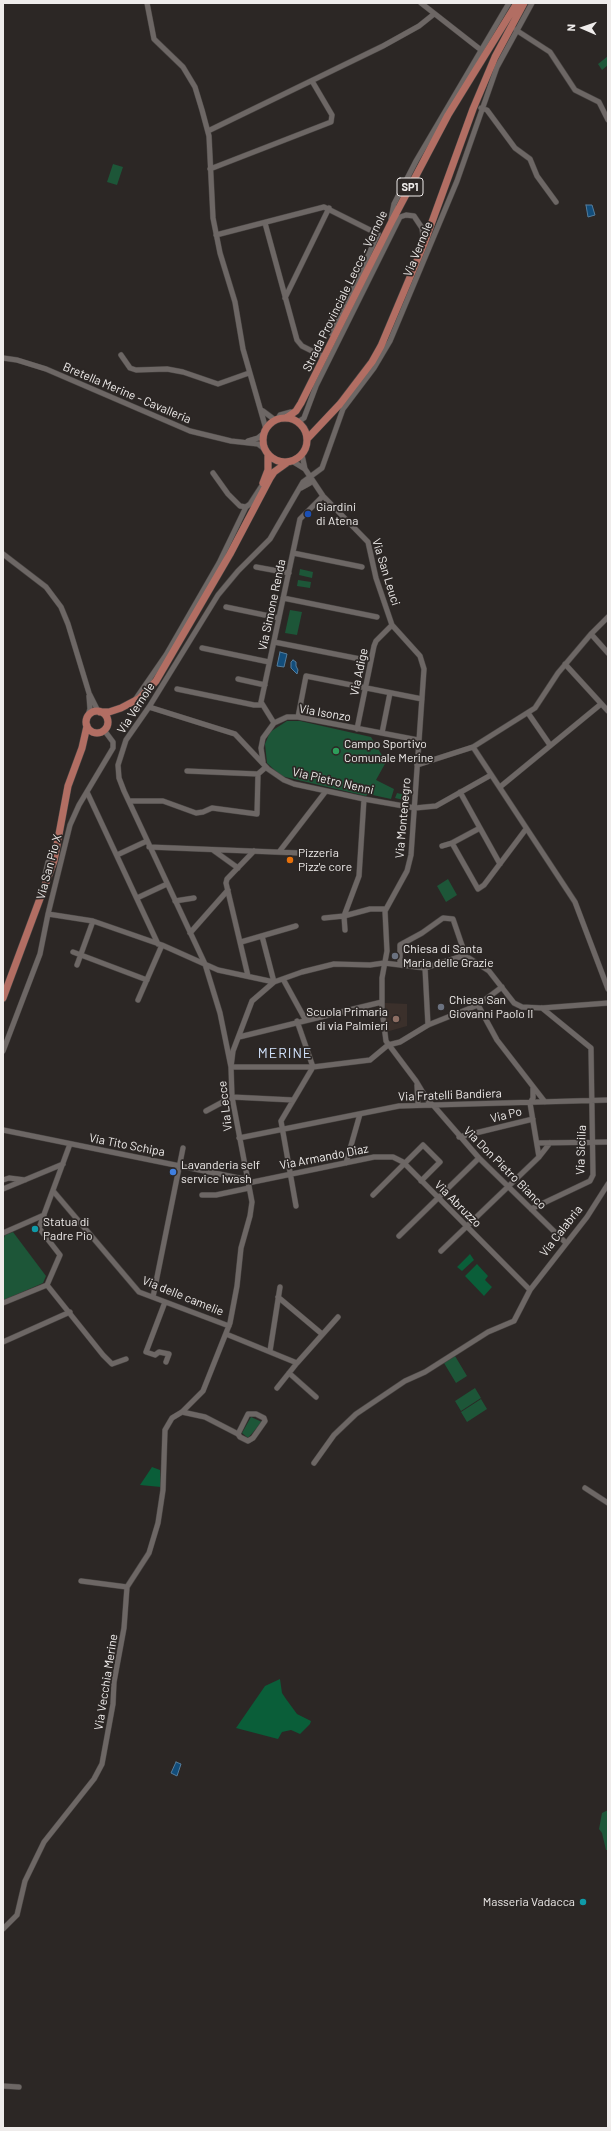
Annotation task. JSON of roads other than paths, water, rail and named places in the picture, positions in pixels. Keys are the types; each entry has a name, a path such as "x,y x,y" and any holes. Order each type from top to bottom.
{"main road":[{"name":"Strada Provinciale Lecce - Vernole","path":"286,418 296,411 301,403 390,223 448,115 517,3"},
{"path":"245,517 274,472 302,454 307,439 340,404 372,362 408,282 448,185 473,109 495,57 524,3"},
{"path":"82,748 90,737 104,730 108,722 121,708 140,698 156,681 230,554 245,517 262,487 268,470 265,431 276,420 286,418 298,422 304,429 307,439"},
{"path":"267,452 275,460 290,461"},
{"path":"3,998 54,861 68,786 82,748 88,716 99,711 121,708"},
{"path":"99,711 106,715 108,722"},
{"path":"87,726 90,731 96,733"}],"street":[{"path":"147,3 154,39 183,67 198,94 208,131 211,204 216,235 235,302 239,334 249,373 261,408 265,431"},
{"path":"421,3 481,50"},
{"path":"390,223 394,204 413,167 509,3"},
{"name":"Via Vernole","path":"231,1067 220,1013 205,965 119,778 119,758 126,740 149,707 218,595 238,571 270,539 301,488 304,480 311,478 322,468 343,409 374,368 390,341 457,181 497,67 532,3"},
{"path":"208,131 413,30 434,14"},
{"path":"516,30 550,52 575,90 599,102 608,120"},
{"path":"210,169 330,122 332,115 312,81"},
{"path":"482,108 487,110 515,148 530,159 537,176 556,202"},
{"path":"216,235 322,207 329,208 378,234 322,356 298,403 293,410 280,415 276,420 261,408"},
{"path":"285,298 329,208"},
{"path":"298,422 304,418 316,386 400,217 406,215 414,216 422,228 423,236 408,282"},
{"path":"265,222 294,334 299,344 322,356"},
{"path":"121,355 130,368 136,370 167,369 183,372 218,384 249,373"},
{"name":"Bretella Merine - Cavalleria","path":"3,358 17,360 46,369 190,431 231,441 258,444 267,452"},
{"name":"Bretella Merine - Cavalleria","path":"243,442 252,441 265,431"},
{"path":"302,454 305,469"},
{"path":"290,461 305,469"},
{"name":"Via San Leuci","path":"305,469 323,496 368,542 376,578 392,625 414,649 423,662 424,678 418,740"},
{"path":"214,473 222,488 243,506 245,517"},
{"name":"Via Vernole","path":"307,485 310,483 311,478"},
{"path":"301,488 307,485 317,488"},
{"path":"243,506 250,504 262,487"},
{"name":"Via Simone Renda","path":"262,705 300,519 323,496"},
{"path":"293,553 362,567"},
{"path":"3,554 46,587 61,606 89,693 99,711"},
{"path":"256,567 289,573"},
{"path":"283,598 376,617"},
{"path":"226,607 279,618"},
{"path":"417,765 473,747 528,713 540,701 565,664 608,617"},
{"name":"Via Adige","path":"357,729 374,646 376,641 392,625"},
{"path":"591,634 608,653"},
{"path":"274,642 360,659"},
{"path":"202,648 270,662"},
{"path":"565,664 608,711"},
{"path":"298,717 306,676 422,699"},
{"path":"238,679 265,685"},
{"path":"129,802 163,801 196,813 204,812 212,808 256,814 258,774 265,765 261,748 263,738 274,723 262,705 254,706 177,689"},
{"path":"88,716 90,709 89,693"},
{"path":"382,733 390,693"},
{"path":"500,787 601,704"},
{"name":"Via Pietro Nenni","path":"149,707 235,734 274,775 284,780 364,799 414,808 436,806 491,775"},
{"path":"528,713 550,745"},
{"name":"Via Isonzo","path":"274,723 287,717 298,717 418,740"},
{"name":"Via San Pio X","path":"104,730 113,742 113,748 87,792 70,825 48,914 93,921 160,945 205,965"},
{"name":"Via Montenegro","path":"386,909 407,871 410,862 418,740"},
{"path":"473,747 575,902 608,989"},
{"path":"187,771 258,774"},
{"path":"279,852 326,791"},
{"path":"87,792 136,898 160,945 138,1000"},
{"path":"460,792 500,864"},
{"path":"345,930 344,916 359,876 364,799"},
{"path":"442,846 452,843 480,828"},
{"path":"452,843 478,888 484,885 526,829"},
{"path":"117,855 147,841"},
{"path":"150,847 300,853"},
{"path":"212,849 238,868"},
{"path":"248,976 228,890 227,879 254,851"},
{"path":"3,989 32,914 48,862"},
{"path":"136,898 167,884"},
{"path":"190,933 228,890"},
{"path":"175,901 194,898"},
{"path":"324,918 344,916 370,909 386,909 387,951 384,963 382,1002 383,1026 388,1045"},
{"path":"3,1051 40,954 48,914"},
{"path":"400,965 400,945 422,933 443,918 453,919 466,957"},
{"path":"77,965 93,921"},
{"path":"241,942 296,926"},
{"path":"205,965 218,970 274,982 262,936"},
{"path":"73,952 147,980"},
{"path":"428,1025 425,968 452,959 466,957 489,971 514,1003 522,1007 542,1008 608,1002"},
{"name":"Via Lecce","path":"172,1418 182,1412 203,1391 229,1326 238,1286 241,1248 250,1216 252,1202 232,1097 231,1067 233,1051 252,1002 274,982 302,972 334,964 370,965 384,963 425,968"},
{"path":"283,979 305,1019"},
{"path":"231,1067 312,1067 370,1060 388,1045 400,1042 428,1025 478,1005 502,987"},
{"path":"239,1037 305,1019 382,1002"},
{"path":"478,1005 497,1040 545,1102"},
{"name":"Via Sicilia","path":"531,1209 592,1179 593,1142 591,1048 542,1008"},
{"path":"296,1206 281,1121 312,1067 297,1021"},
{"name":"Via Don Pietro Bianco","path":"388,1045 418,1084 424,1097 433,1105 479,1158 566,1243"},
{"path":"418,1084 418,1105"},
{"path":"532,1086 533,1098 530,1103 539,1157"},
{"path":"206,1111 232,1097 293,1100"},
{"name":"Via Fratelli Bandiera","path":"239,1138 399,1106 608,1100"},
{"path":"346,1163 360,1114"},
{"name":"Via Po","path":"460,1137 533,1119"},
{"name":"Via Tito Schipa","path":"3,1130 178,1166 248,1183"},
{"path":"537,1143 608,1142"},
{"path":"3,1303 47,1285 60,1255 39,1228 54,1192 70,1144"},
{"path":"441,1250 466,1228 539,1157 550,1144"},
{"path":"373,1195 423,1145 440,1162 421,1181"},
{"path":"153,1297 182,1148"},
{"name":"Via Armando Diaz","path":"202,1195 216,1196 248,1183 380,1156 393,1157 404,1163"},
{"path":"399,1236 479,1158"},
{"name":"Via Abruzzo","path":"404,1163 437,1199 530,1290"},
{"path":"3,1189 63,1164"},
{"path":"3,1180 9,1178 26,1180"},
{"name":"Via Calabria","path":"314,1463 334,1435 356,1414 405,1381 425,1372 488,1332 514,1321 530,1290 587,1216 608,1184"},
{"name":"Via delle camelie","path":"54,1192 136,1289 165,1302 229,1326"},
{"path":"3,1233 44,1215"},
{"path":"47,1285 112,1364 126,1359"},
{"path":"270,1351 280,1287"},
{"path":"278,1297 322,1334"},
{"path":"165,1302 146,1352 155,1355 159,1352 169,1354 166,1362"},
{"path":"3,1342 70,1312"},
{"path":"278,1388 297,1363 338,1317"},
{"path":"226,1334 297,1363"},
{"path":"289,1373 316,1397"},
{"path":"182,1412 205,1416 248,1441 253,1438 265,1421 264,1418 256,1414 248,1414 238,1434"},
{"name":"Via Vecchia Merine","path":"3,1930 18,1915 25,1881 44,1842 94,1779 102,1764 113,1704 114,1682 124,1628 127,1587 149,1554 155,1538 163,1490 165,1430 172,1418"},
{"path":"585,1488 608,1503"},
{"path":"81,1581 127,1587"},
{"path":"3,2086 19,2087"}],"water":[{"path":"586,205 592,205 595,215 588,217"},
{"path":"280,652 287,654 284,667 277,666"},
{"path":"293,660 296,662 298,670 297,674 291,668 291,662"},
{"path":"176,1762 181,1764 177,1776 171,1773"}],"place":[{"name":"Giardini di Atena","path":"308,514"},
{"name":"Campo Sportivo Comunale Merine","path":"336,751"},
{"name":"Pizzeria Pizz'e core","path":"290,860"},
{"name":"Chiesa di Santa Maria delle Grazie","path":"395,956"},
{"name":"Chiesa San Giovanni Paolo II","path":"441,1007"},
{"name":"Scuola Primaria di via Palmieri","path":"396,1019"},
{"name":"Lavanderia self service Iwash","path":"173,1172"},
{"name":"Statua di Padre Pio","path":"35,1229"},
{"name":"Masseria Vadacca","path":"583,1902"}],"district":[{"name":"MERINE","path":"285,1053"}]}
